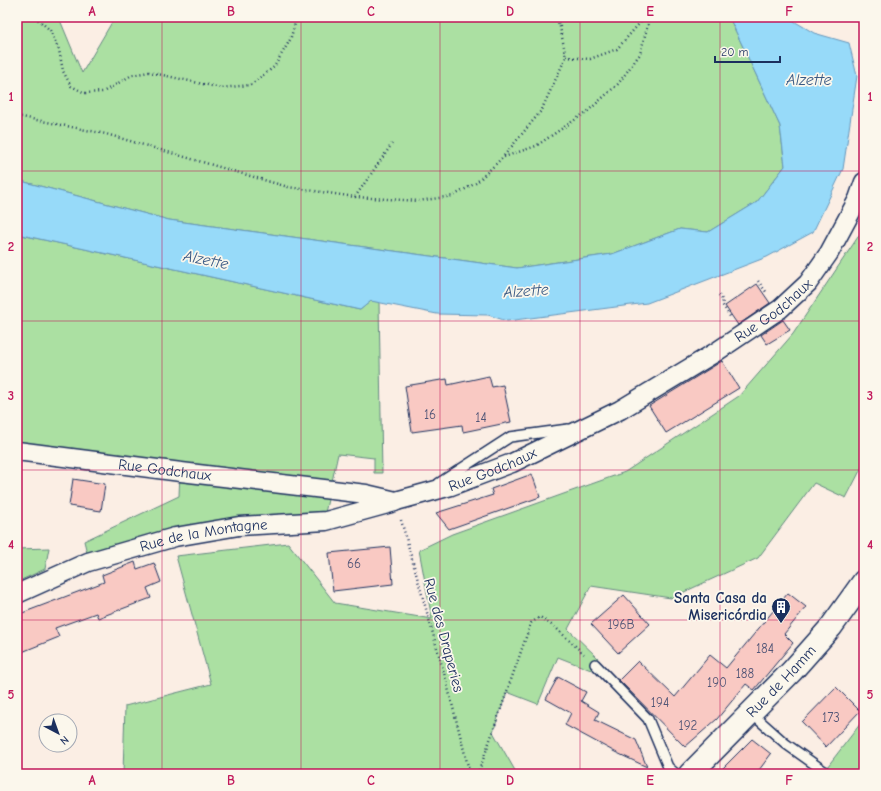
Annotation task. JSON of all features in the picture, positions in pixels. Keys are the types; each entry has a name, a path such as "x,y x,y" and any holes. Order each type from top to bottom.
{"main road":[{"name":"Rue de Hamm","path":"690,774 792,671 831,627 864,581"}],"street":[{"name":"Rue Godchaux","path":"17,451 366,494 396,501 451,486 512,463 620,410 743,335 780,309 808,283 829,253 858,199 864,182"},
{"name":"Rue de la Montagne","path":"17,594 88,562 175,537 239,526 326,521 396,501"}],"lane":[{"path":"423,494 510,437 587,426"},
{"path":"595,664 648,719 668,767 676,774"},
{"path":"751,713 786,744 824,771"}],"path":[{"path":"35,17 50,30 59,50 63,71 71,86 85,93 103,92 132,75 149,72 221,88 250,85 274,66 290,40 297,17"},
{"path":"17,116 106,134 288,187 355,197 418,202 453,196 476,183 504,157 541,111 566,57 560,26 556,17"},
{"path":"566,57 590,59 617,49 645,17"},
{"path":"504,157 536,146 588,111 618,84 640,54 650,17"},
{"path":"355,197 392,144"},
{"path":"719,295 723,300 722,304 743,335"},
{"name":"Rue des Draperies","path":"396,501 444,672 470,774"},
{"path":"478,774 531,622 540,617 556,628 595,664"}],"green space":[{"path":"17,17 57,17 60,20 82,73 115,17 729,17 780,126 785,166 757,202 708,232 680,229 612,254 517,268 169,220 17,180"},
{"path":"864,228 864,463 846,498 814,483 758,558 671,598 591,586 568,629 598,658 591,670 558,657 538,704 507,692 493,732 517,774 123,774 125,706 211,684 176,556 288,543 335,603 432,619 419,550 452,534 625,472 739,396 793,334"},
{"path":"17,234 360,310 371,301 379,302 382,473 374,473 374,458 338,454 325,513 87,553 84,541 179,496 180,472 17,451"},
{"path":"49,548 45,569 17,582 17,549"},
{"path":"864,719 864,774 805,774 824,771"}],"water":[{"name":"Alzette","path":"729,17 787,17 814,33 849,43 857,76 843,169 813,232 767,257 647,303 507,321 488,315 437,314 371,301 360,310 17,234 17,180 169,220 517,268 612,254 680,229 708,232 757,202 785,166 780,126"}],"building":[{"path":"757,284 770,303 738,325 725,306"},
{"path":"783,320 790,330 767,344 761,335"},
{"path":"722,361 739,388 666,433 649,406"},
{"path":"489,376 492,387 503,385 511,422 463,432 462,425 412,432 405,386 447,379 448,385"},
{"path":"532,474 540,497 449,529 436,513 493,495 491,489"},
{"path":"73,479 105,484 101,511 69,506"},
{"path":"390,547 393,584 333,591 329,553"},
{"path":"135,562 137,569 154,563 161,582 147,588 151,598 98,618 96,613 55,628 59,637 17,654 17,615 104,582 102,575"},
{"path":"788,593 806,607 784,634 793,643 754,690 746,684 717,719 685,747 619,680 638,661 675,697 710,655 726,668"},
{"path":"624,595 650,624 618,653 591,624"},
{"path":"558,677 586,692 581,701 599,712 595,720 636,740 647,767 615,752 565,725 571,713 546,699"},
{"path":"836,687 860,711 826,747 802,722"},
{"path":"752,739 771,754 756,774 717,774"}],"place":[{"name":"Santa Casa da Misericórdia","path":"781,624"}]}
